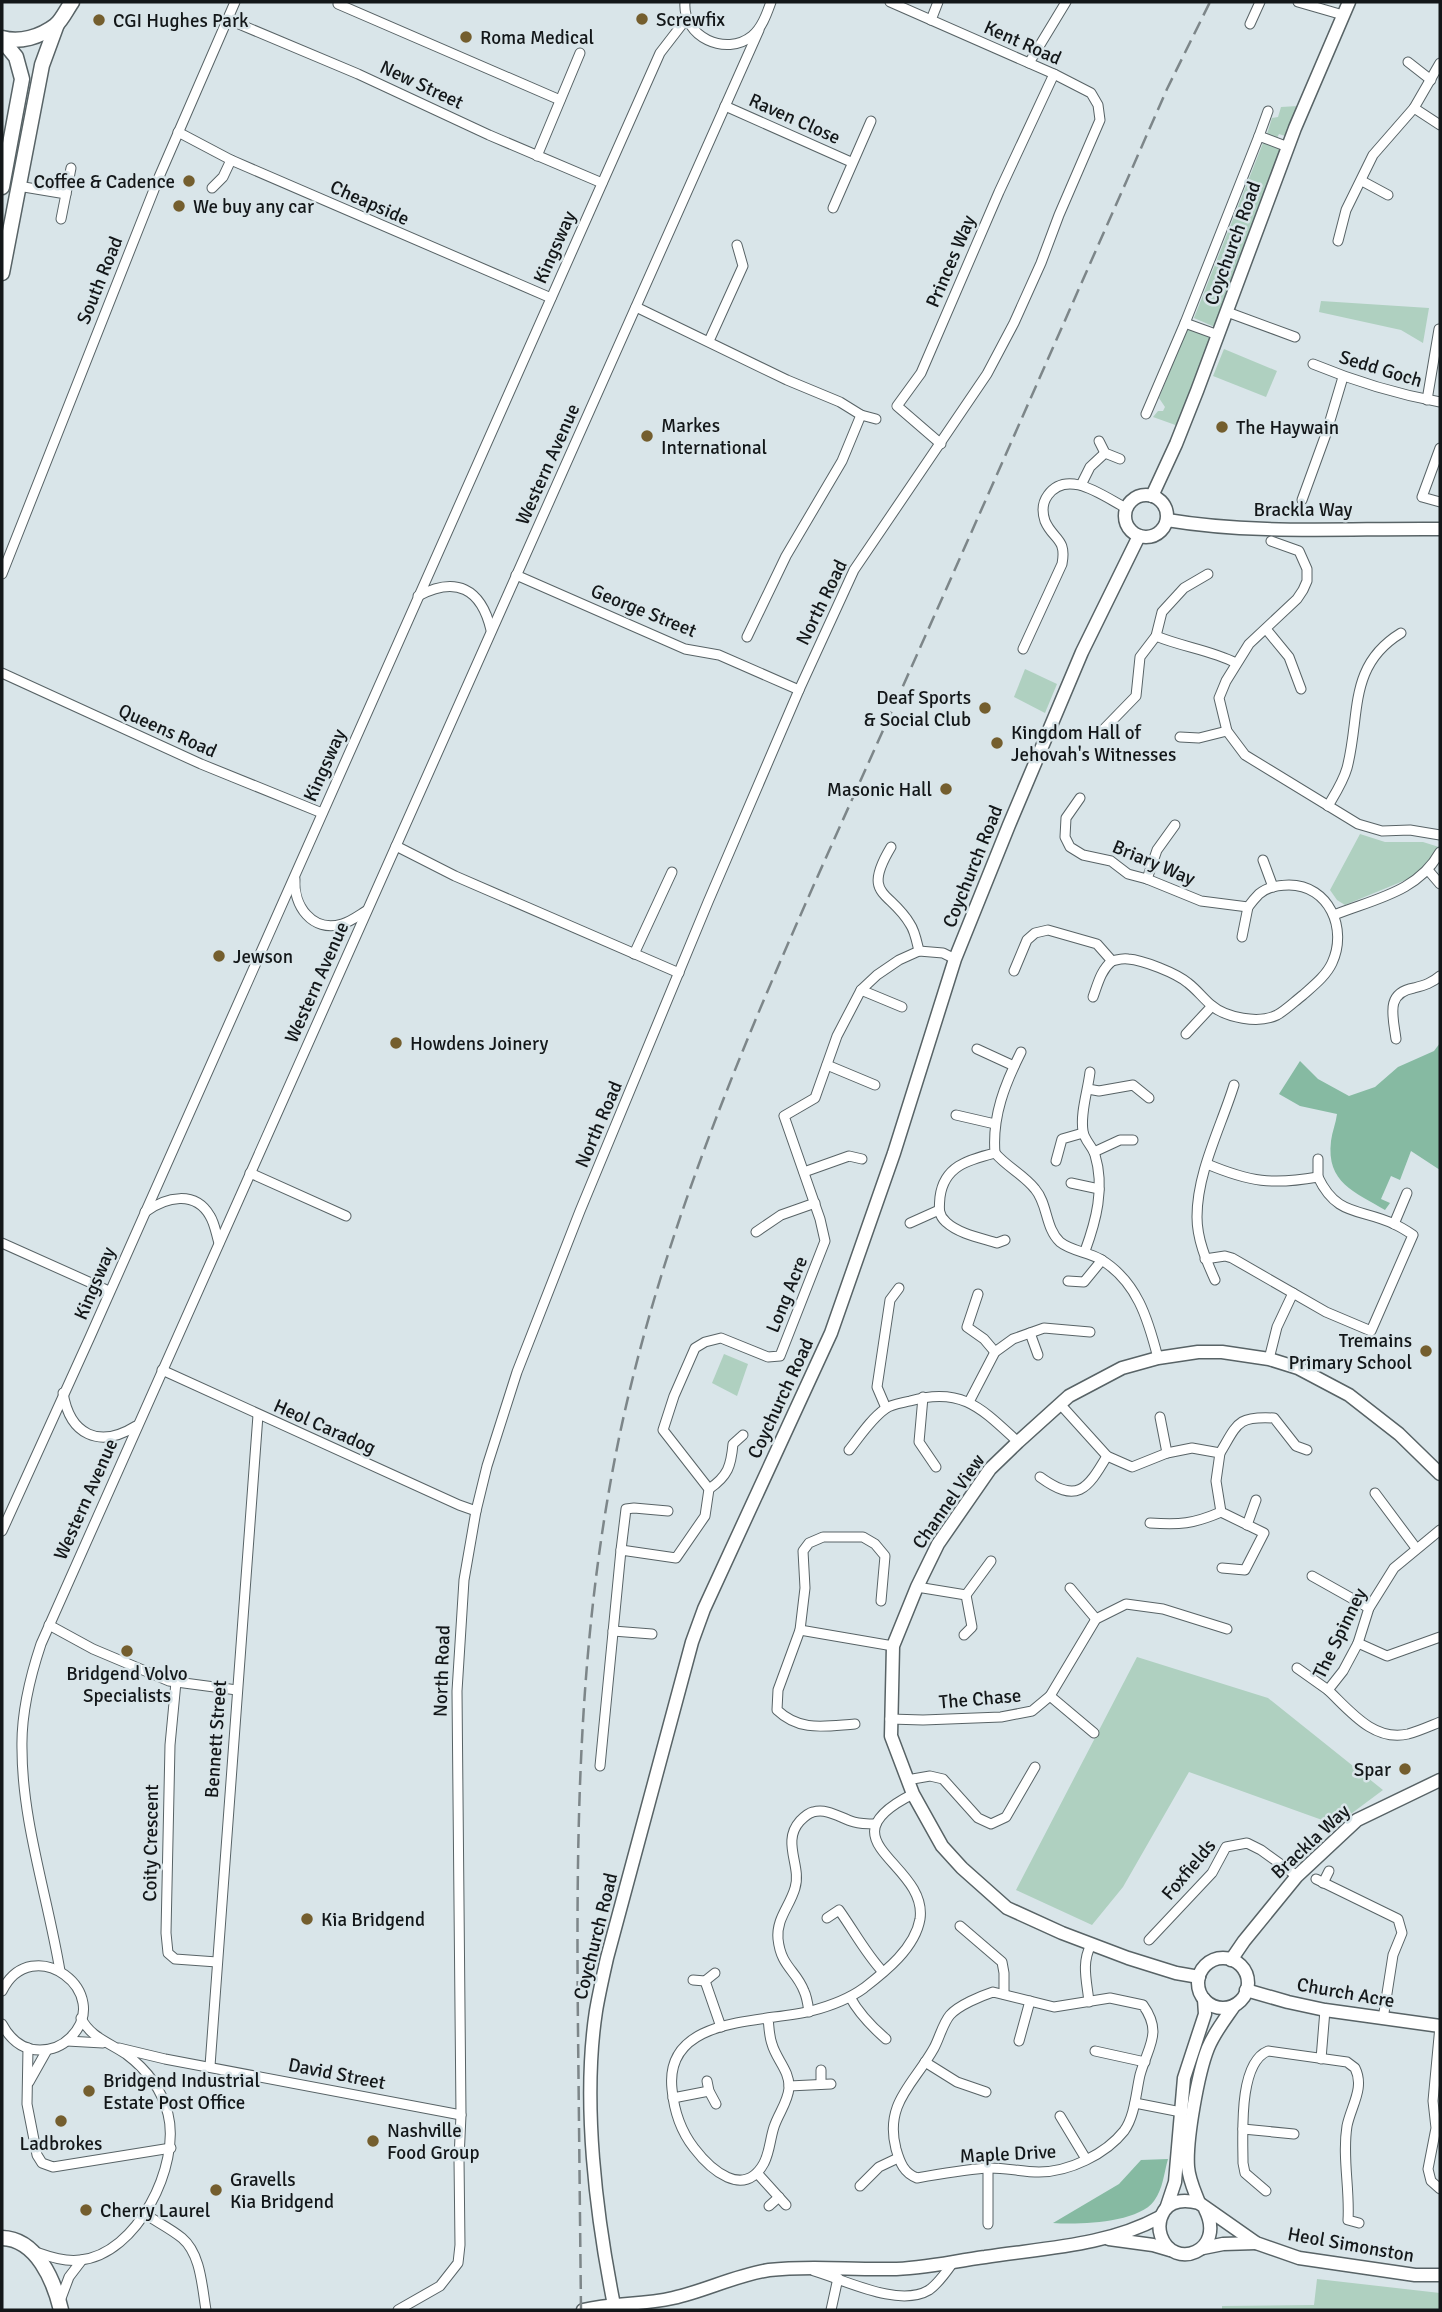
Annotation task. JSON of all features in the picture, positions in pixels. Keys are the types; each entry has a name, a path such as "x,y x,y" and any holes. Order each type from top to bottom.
{"main road":[{"path":"2,273 41,65 58,24 72,2"},
{"path":"2,39 35,37 58,24"},
{"path":"2,39 16,57 22,79 2,187"},
{"path":"4,2235 32,2250 52,2280 60,2306"}],"street":[{"name":"South Road","path":"2,574 178,132 235,2"},
{"path":"685,2 687,18 698,34 713,43 734,44 751,37 758,30"},
{"name":"Western Avenue","path":"60,1970 28,1808 22,1750 29,1688 49,1625 771,2"},
{"name":"Kent Road","path":"890,2 1054,74 1091,93 1098,105"},
{"path":"931,20 938,2"},
{"path":"1029,63 1066,2"},
{"path":"1250,24 1261,2"},
{"path":"1298,2 1343,15"},
{"name":"Coychurch Road","path":"1152,496 1176,444 1287,147 1349,2"},
{"path":"338,4 560,100"},
{"name":"Kingsway","path":"2,1531 660,53 687,18"},
{"name":"New Street","path":"227,19 602,183"},
{"path":"537,156 580,53"},
{"path":"1408,62 1431,80"},
{"path":"1338,241 1346,211 1373,155 1414,108 1440,63"},
{"name":"Princes Way","path":"941,444 897,406 921,373 999,192 1054,74"},
{"name":"North Road","path":"398,2310 440,2286 458,2263 460,2245 457,1692 464,1580 486,1466 517,1372 679,973 799,690 854,570 987,374 1014,323 1100,120 1098,105"},
{"name":"Raven Close","path":"725,106 851,162"},
{"path":"1414,108 1440,125"},
{"path":"1160,409 1148,410 1268,111"},
{"name":"Raven Close","path":"833,208 871,121"},
{"name":"Cheapside","path":"178,132 231,160 551,298"},
{"path":"1259,136 1287,147"},
{"path":"212,188 223,177 231,160"},
{"path":"61,219 71,169"},
{"path":"1362,181 1388,195"},
{"path":"18,186 66,194"},
{"path":"709,341 743,266 737,245"},
{"path":"636,307 787,380 840,402 861,415 876,419"},
{"path":"1227,312 1295,337"},
{"path":"1185,323 1218,335"},
{"path":"1427,400 1439,328"},
{"name":"Sedd Goch","path":"1313,364 1343,377 1393,392 1440,402"},
{"path":"1302,500 1343,377"},
{"path":"747,637 786,556 842,461 861,415"},
{"path":"1099,441 1105,453 1121,459"},
{"path":"1440,448 1422,498 1440,502"},
{"path":"1082,485 1090,467 1105,453"},
{"path":"1023,649 1062,564 1064,551 1058,537 1045,520 1044,504 1056,488 1071,483 1082,485 1126,508"},
{"path":"1152,496 1163,504 1167,520 1157,534 1139,536 1126,524 1126,508 1137,498 1152,496"},
{"name":"Brackla Way","path":"1167,520 1251,529 1440,529"},
{"name":"Coychurch Road","path":"614,2305 601,2242 592,2098 596,2010 607,1958 692,1642 708,1598 831,1333 894,1153 955,959 1082,652 1139,536"},
{"path":"1271,541 1299,551 1307,569 1307,580 1297,599 1249,644 1236,663 1219,698 1227,731 1245,755 1358,824 1382,831 1423,831 1440,835"},
{"path":"1100,733 1136,696 1140,657 1156,636 1162,612 1184,588 1208,574"},
{"name":"George Street","path":"516,575 685,649 719,655 799,690"},
{"path":"418,596 447,586 463,588 477,597 492,631"},
{"path":"1266,629 1289,657 1301,689"},
{"path":"1328,806 1342,783 1347,767 1366,668 1374,654 1386,642 1401,633"},
{"path":"1156,636 1236,663"},
{"name":"Queens Road","path":"2,673 201,764 322,813"},
{"path":"1180,737 1199,738 1227,731"},
{"name":"Briary Way","path":"1080,798 1066,818 1065,837 1070,847 1083,855 1111,862 1128,874 1201,901 1248,907"},
{"path":"1147,879 1157,850 1175,825"},
{"path":"396,846 455,876 679,973"},
{"path":"891,847 878,874 880,892 911,925 919,951 943,953 955,959"},
{"path":"1334,915 1403,889 1428,870 1440,852"},
{"path":"1263,860 1273,887"},
{"path":"1428,870 1440,884"},
{"path":"295,871 294,887 299,903 308,916 317,922 340,925 367,910"},
{"path":"634,954 672,872"},
{"path":"1093,997 1106,966 1112,961 1131,959 1188,983 1212,1006 1241,1018 1277,1016 1317,982 1331,965 1337,940 1334,915 1324,900 1311,890 1297,885 1273,887 1260,893 1248,907 1242,937"},
{"path":"1014,971 1027,940 1035,933 1048,930 1097,944 1112,961"},
{"name":"Long Acre","path":"709,1489 663,1430 674,1396 695,1348 705,1342 721,1338 768,1357 780,1356 825,1241 815,1203 784,1115 815,1098 837,1036 861,990 899,960 919,951"},
{"path":"1396,1039 1392,1008 1396,997 1403,991 1434,982 1440,976"},
{"path":"861,990 902,1007"},
{"path":"1186,1034 1212,1006"},
{"path":"977,1049 1014,1066"},
{"path":"1021,1052 1003,1092 995,1124 995,1153 1036,1189 1059,1241 1102,1260 1126,1279 1149,1323 1158,1358"},
{"path":"827,1065 862,1077 875,1085"},
{"path":"862,1077 866,1066"},
{"path":"1085,1251 1094,1225 1100,1189 1100,1173 1094,1152 1083,1133 1090,1072"},
{"path":"1088,1089 1099,1091 1133,1085 1149,1098"},
{"path":"1215,1280 1205,1259 1197,1217 1207,1164 1234,1085"},
{"path":"956,1115 995,1124"},
{"path":"1056,1161 1062,1139 1083,1133"},
{"path":"1094,1152 1120,1140 1133,1140"},
{"path":"995,1153 961,1163 951,1170 942,1187 939,1210 944,1220 953,1227 997,1243 1005,1240"},
{"path":"804,1172 849,1156 862,1159"},
{"path":"1205,1259 1225,1256 1232,1258 1326,1312 1371,1331 1413,1235 1394,1224 1339,1205 1329,1197 1318,1177 1318,1159"},
{"path":"1207,1164 1244,1178 1269,1183 1318,1177"},
{"path":"250,1173 346,1216"},
{"path":"1071,1184 1100,1189"},
{"path":"1394,1224 1407,1193"},
{"path":"144,1213 168,1199 190,1200 208,1212 219,1243"},
{"path":"756,1233 781,1215 815,1203"},
{"path":"910,1223 939,1210"},
{"path":"2,1243 109,1291"},
{"path":"1068,1280 1084,1282 1102,1260"},
{"path":"886,1408 877,1387 890,1300 899,1288"},
{"path":"1269,1359 1280,1318 1293,1293"},
{"path":"978,1294 967,1327 984,1339 995,1352"},
{"path":"969,1402 995,1352 1013,1339 1044,1328 1090,1332"},
{"path":"1031,1333 1038,1355"},
{"name":"Channel View","path":"1199,1977 1091,1945 1007,1908 962,1868 942,1846 913,1794 891,1736 893,1646 917,1587 938,1544 982,1480 1018,1442 1069,1396 1122,1368 1158,1358 1222,1352 1269,1359 1298,1368 1349,1395 1407,1441 1440,1474"},
{"name":"Heol Caradog","path":"162,1370 476,1511"},
{"path":"63,1392 71,1419 90,1435 108,1438 137,1425"},
{"path":"849,1450 886,1408 923,1397 949,1395 969,1402 989,1415 1018,1442"},
{"path":"923,1397 919,1442 936,1466"},
{"path":"1060,1404 1107,1456 1132,1467 1167,1453 1192,1448 1220,1453"},
{"name":"Bennett Street","path":"210,2066 258,1415"},
{"path":"1160,1417 1167,1453"},
{"path":"1221,1512 1216,1481 1220,1453 1237,1424 1252,1417 1274,1418 1296,1446 1307,1450"},
{"path":"621,1550 676,1558 705,1516 709,1489 723,1479 731,1461 733,1444 743,1435"},
{"path":"1040,1477 1062,1490 1077,1492 1090,1483 1107,1456"},
{"path":"1375,1493 1416,1548"},
{"path":"1247,1525 1256,1500"},
{"path":"600,1766 626,1509 668,1511"},
{"path":"1150,1523 1199,1522 1221,1512"},
{"path":"1221,1512 1264,1533 1245,1570 1222,1569"},
{"name":"The Spinney","path":"1440,1530 1394,1568 1369,1608 1358,1643 1343,1671 1328,1690 1365,1725 1384,1735 1407,1735 1440,1722"},
{"path":"855,1724 811,1727 788,1721 777,1710 778,1690 800,1630 805,1588 803,1551 809,1543 823,1536 863,1537 875,1544 885,1556 881,1601"},
{"path":"964,1635 972,1627 966,1595 991,1561"},
{"path":"1312,1576 1369,1608"},
{"path":"917,1587 966,1595"},
{"path":"1070,1588 1096,1619 1126,1604 1163,1609 1227,1629"},
{"name":"The Chase","path":"890,1719 1001,1717 1032,1711 1050,1696 1096,1619"},
{"path":"49,1625 93,1648 169,1681 237,1690"},
{"path":"800,1630 893,1646"},
{"path":"613,1631 652,1634"},
{"path":"1358,1643 1387,1656 1440,1637"},
{"path":"1297,1668 1328,1690"},
{"name":"Coity Crescent","path":"176,1682 170,1745 166,1933 168,1953 175,1959 217,1962"},
{"path":"1050,1696 1094,1732"},
{"path":"907,1780 930,1776 943,1779 978,1818 992,1824 1006,1818 1035,1767"},
{"name":"Brackla Way","path":"1231,1960 1297,1876 1357,1820 1440,1780"},
{"path":"768,2018 772,2045 785,2070 789,2086 786,2102 757,2173 747,2179 732,2179 718,2174 711,2167 685,2137 678,2121 671,2077 681,2050 690,2041 720,2026 768,2018 809,2012 833,2005 850,1997 899,1959 920,1920 920,1907 911,1885 878,1844 874,1833 881,1814 896,1802 913,1794"},
{"path":"809,2012 805,1992 784,1961 778,1939 782,1914 796,1887 792,1835 796,1825 811,1812 823,1811 853,1822 876,1824"},
{"name":"Foxfields","path":"1149,1940 1212,1873 1226,1847 1247,1843 1297,1876"},
{"path":"1329,1871 1320,1881 1392,1915 1402,1926 1393,1955 1383,2019"},
{"path":"827,1918 839,1910 869,1956 883,1972"},
{"path":"960,1926 1002,1962 1004,1994"},
{"path":"860,2186 879,2167 898,2158 894,2140 894,2113 905,2089 933,2050 950,2015 973,2000 993,1992 1054,2007 1090,2002 1084,1974 1086,1954 1091,1945"},
{"path":"1108,2239 1153,2245 1171,2250 1187,2254 1203,2248 1209,2239 1211,2220 1202,2206 1188,2168 1191,2124 1208,2048 1221,2024 1241,2001 1248,1981 1241,1965 1221,1958 1204,1967 1199,1977 1205,2014 1184,2078 1175,2182 1158,2230 1163,2242 1171,2250"},
{"path":"3,1989 13,1976 30,1967 60,1970 76,1984 83,2007 78,2027 67,2041"},
{"path":"693,1980 705,1981 715,1973"},
{"path":"2,1974 3,1989"},
{"path":"705,1981 720,2026"},
{"name":"Church Acre","path":"1246,1990 1325,2010 1440,2026"},
{"path":"850,1997 856,2009 886,2039"},
{"name":"Maple Drive","path":"898,2158 907,2174 917,2178 988,2168 1042,2172 1069,2167 1102,2151 1125,2130 1135,2103 1135,2094 1154,2028 1151,2016 1143,2005 1110,1998 1090,2002"},
{"path":"1204,1999 1214,2006 1234,2006"},
{"path":"1019,2041 1030,2001"},
{"path":"1321,2059 1325,2010"},
{"path":"81,2018 84,2025 103,2043"},
{"path":"877,2031 884,2023"},
{"path":"2,2024 7,2034 28,2048 47,2050 67,2041 103,2043 127,2055 159,2090 168,2113 171,2131 171,2148 166,2171 145,2214 131,2231 112,2247 82,2260 57,2258 32,2250"},
{"path":"1440,2026 1438,2072 1433,2101 1436,2128 1428,2169 1432,2181 1440,2189"},
{"path":"28,2048 27,2104 37,2155 42,2163 53,2167 171,2148"},
{"name":"David Street","path":"115,2048 461,2115"},
{"path":"26,2087 47,2050"},
{"path":"1095,2051 1145,2062"},
{"path":"1266,2191 1245,2173 1242,2163 1249,2074 1260,2054 1268,2051 1347,2062 1355,2068 1360,2086 1348,2126 1344,2220 1359,2223"},
{"path":"148,2075 165,2059"},
{"path":"925,2062 957,2082 986,2092"},
{"path":"789,2086 826,2084 821,2070"},
{"path":"673,2098 708,2086 716,2104"},
{"path":"1135,2103 1181,2112"},
{"path":"1059,2116 1086,2159"},
{"path":"1243,2129 1294,2134"},
{"path":"988,2168 988,2224"},
{"path":"757,2173 786,2204"},
{"path":"769,2206 779,2197"},
{"path":"583,2310 668,2299 768,2270 894,2269 1108,2239 1147,2224 1177,2202 1189,2201 1202,2206"},
{"name":"Heol Simonston","path":"1202,2206 1256,2243"},
{"path":"145,2214 183,2239 191,2248 206,2310"},
{"name":"Heol Simonston","path":"1203,2248 1223,2244 1256,2243 1299,2258 1415,2275 1440,2276"},
{"path":"60,2306 64,2286 82,2260"},
{"path":"802,2268 884,2294 911,2297 929,2290 954,2262"},
{"path":"831,2310 838,2278"}],"green space":[{"path":"1298,106 1285,136 1279,134 1277,138 1267,134 1272,118 1278,117 1281,107"},
{"path":"1263,143 1282,150 1217,328 1194,318"},
{"path":"1321,301 1429,308 1423,343 1401,330 1319,312"},
{"path":"1188,327 1215,337 1181,427 1153,417 1165,407 1159,398"},
{"path":"1224,349 1277,371 1266,397 1213,376"},
{"path":"1025,669 1057,684 1045,713 1014,697"},
{"path":"1360,834 1385,842 1423,842 1439,847 1431,860 1413,877 1345,905 1337,900 1330,890"},
{"path":"1440,1043 1440,1170 1411,1151 1400,1180 1391,1176 1381,1199 1390,1203 1385,1210 1353,1191 1338,1177 1333,1167 1331,1141 1337,1114 1300,1106 1279,1094 1300,1061 1318,1079 1349,1096 1375,1087 1398,1067 1434,1051"},
{"path":"724,1354 748,1364 737,1396 712,1383"},
{"path":"1137,1657 1268,1698 1383,1790 1336,1825 1189,1772 1123,1887 1092,1925 1016,1890"},
{"path":"1168,2159 1159,2191 1154,2201 1146,2208 1135,2214 1107,2221 1053,2223 1119,2184 1141,2160"},
{"path":"1317,2279 1440,2293 1440,2310 1222,2310 1222,2306 1314,2305"}],"railway":[{"path":"581,2310 578,1880 582,1732 587,1659 605,1512 640,1349 695,1175 762,1005 1167,89 1210,2"}],"place":[{"name":"Screwfix","path":"642,19"},
{"name":"CGI Hughes Park","path":"99,20"},
{"name":"Roma Medical","path":"466,37"},
{"name":"Coffee & Cadence","path":"189,181"},
{"name":"We buy any car","path":"179,206"},
{"name":"The Haywain","path":"1222,427"},
{"name":"Markes International","path":"647,436"},
{"name":"Deaf Sports & Social Club","path":"985,708"},
{"name":"Kingdom Hall of Jehovah's Witnesses","path":"997,743"},
{"name":"Masonic Hall","path":"946,789"},
{"name":"Jewson","path":"219,956"},
{"name":"Howdens Joinery","path":"396,1043"},
{"name":"Tremains Primary School","path":"1426,1351"},
{"name":"Bridgend Volvo Specialists","path":"127,1651"},
{"name":"Spar","path":"1405,1769"},
{"name":"Kia Bridgend","path":"307,1919"},
{"name":"Bridgend Industrial Estate Post Office","path":"89,2091"},
{"name":"Ladbrokes","path":"61,2121"},
{"name":"Nashville Food Group","path":"373,2141"},
{"name":"Gravells Kia Bridgend","path":"216,2190"},
{"name":"Cherry Laurel","path":"86,2210"}]}
